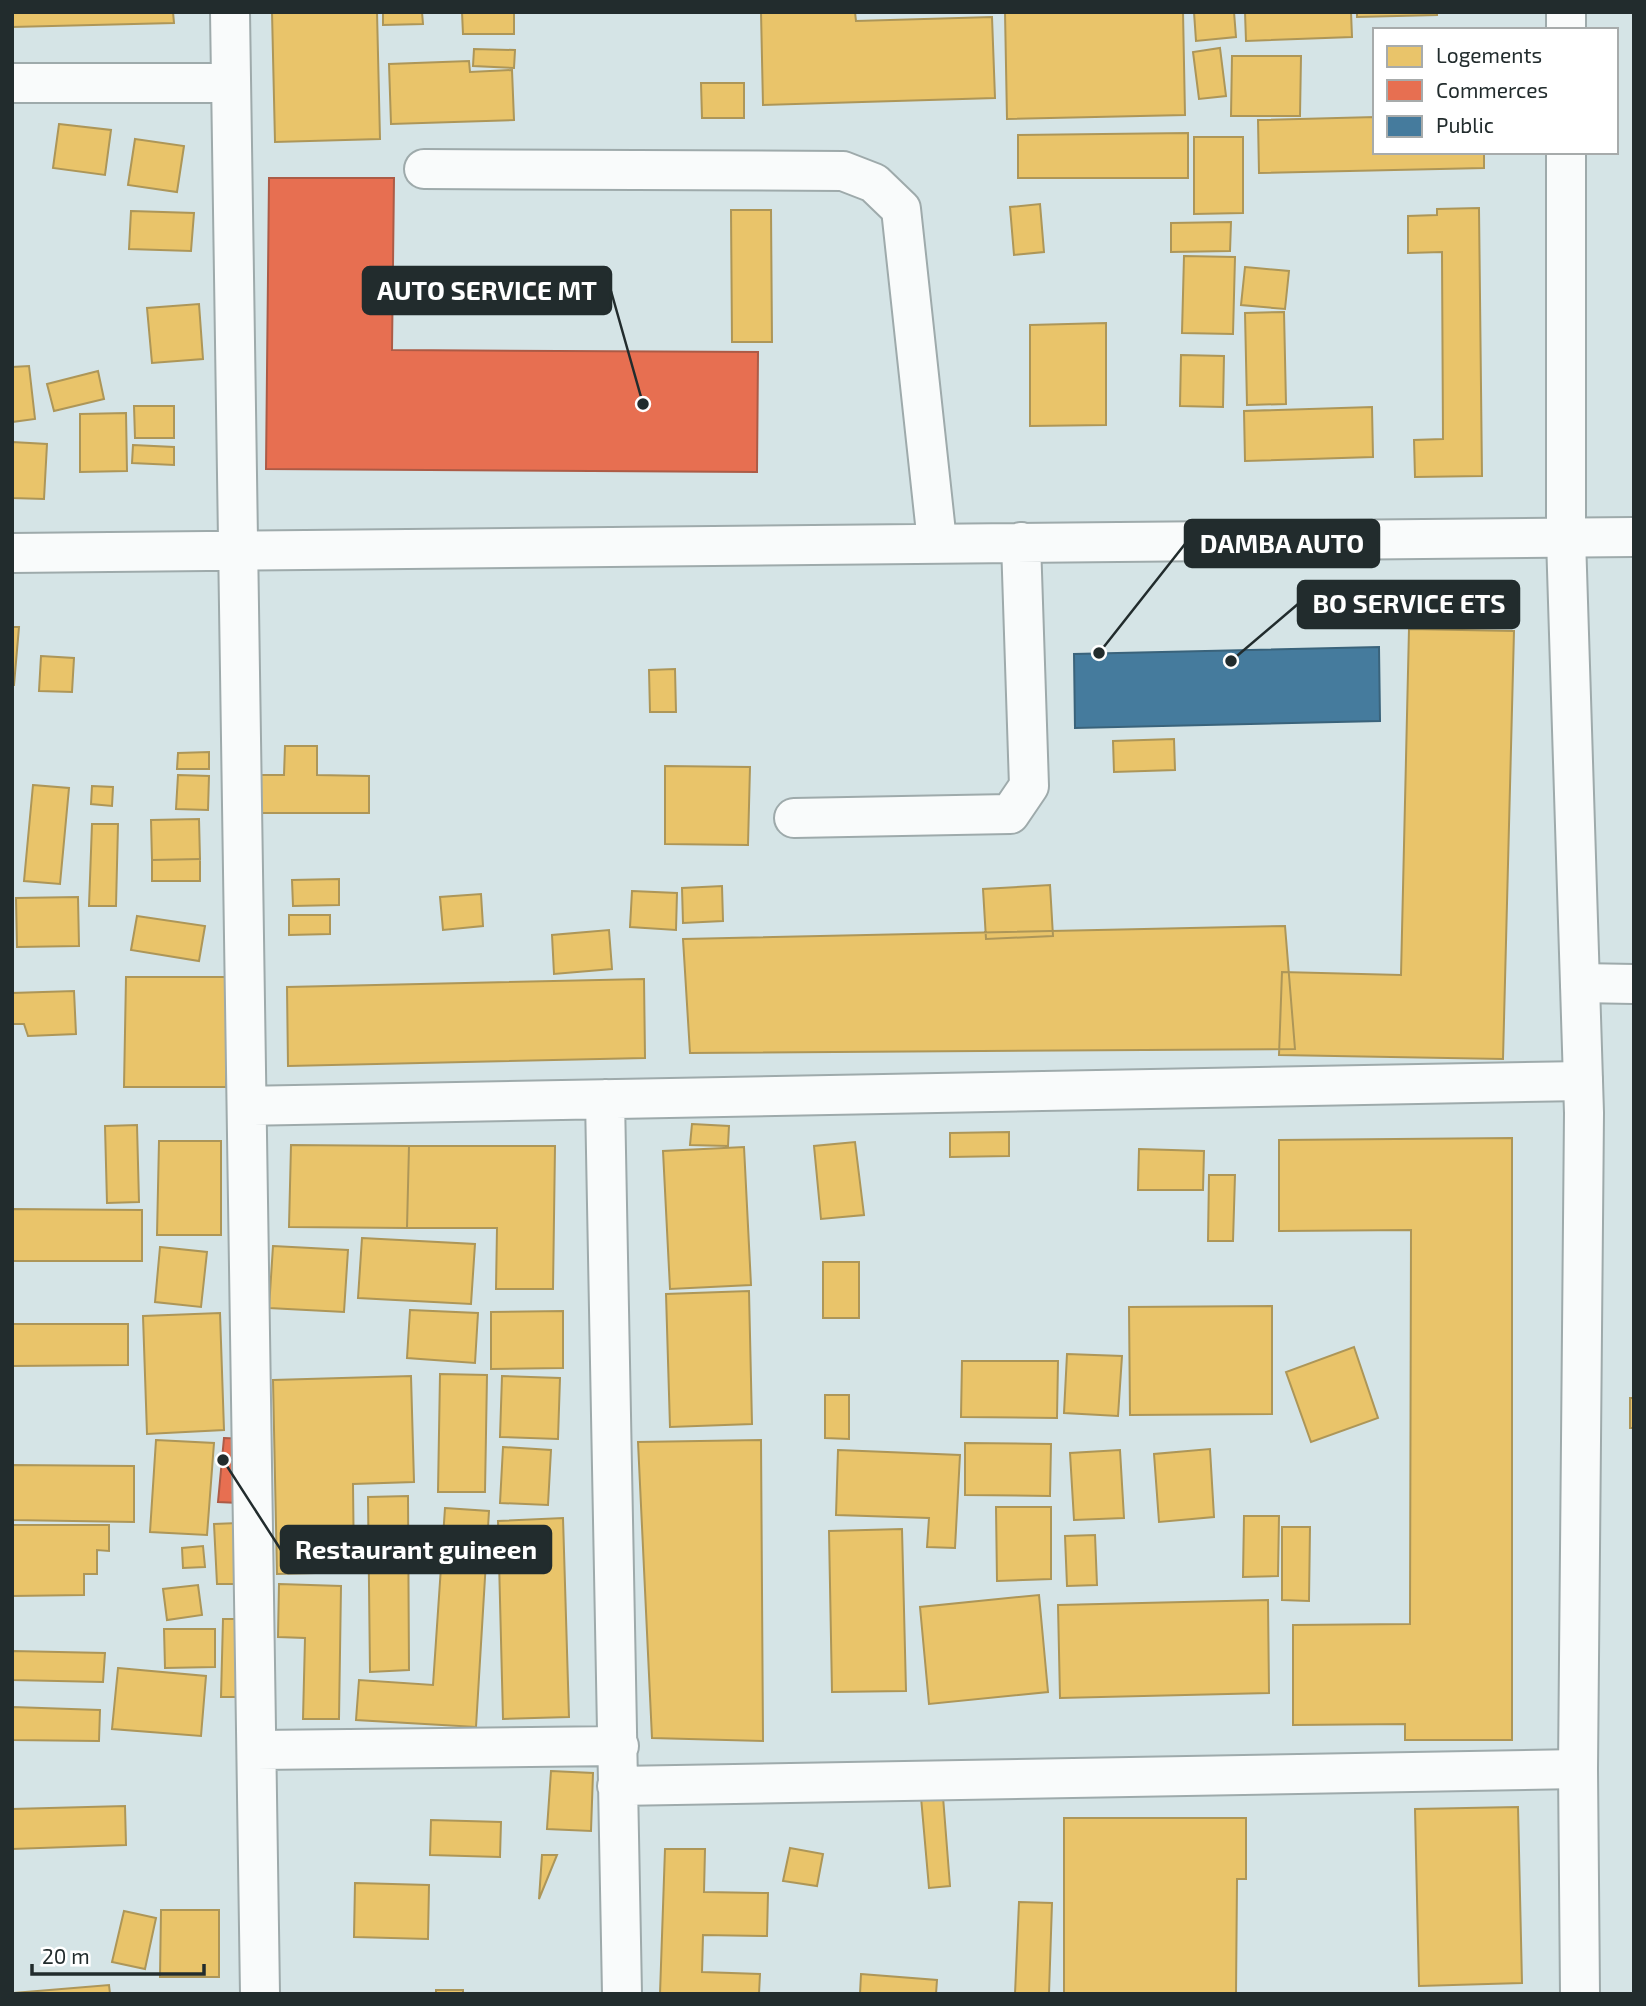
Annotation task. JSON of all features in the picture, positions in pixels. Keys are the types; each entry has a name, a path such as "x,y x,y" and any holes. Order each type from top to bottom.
{"street":[{"path":"230,12 260,1994"},
{"path":"12,83 231,83"},
{"path":"1566,154 1566,538 1583,1082 1578,1769 1580,1994"},
{"path":"424,169 842,171 874,183 901,209 937,542"},
{"path":"12,553 1634,537"},
{"path":"794,818 1010,814 1029,786 1021,542"},
{"path":"1580,984 1634,984"},
{"path":"247,1106 1583,1082"},
{"path":"605,1099 622,1994"},
{"path":"257,1751 619,1746"},
{"path":"617,1786 1578,1769"}],"building: Logements":[{"path":"12,12 173,12 174,23 12,27"},
{"path":"272,12 377,12 380,139 275,142"},
{"path":"383,12 422,12 423,24 383,25"},
{"path":"462,12 514,12 514,34 463,34"},
{"path":"761,12 855,12 856,21 992,17 995,98 763,105"},
{"path":"1005,12 1183,12 1185,115 1007,119"},
{"path":"1194,12 1234,12 1236,37 1196,41"},
{"path":"1245,12 1351,12 1352,37 1246,41"},
{"path":"1357,12 1437,12 1437,15 1357,17"},
{"path":"1220,48 1226,96 1199,99 1193,52"},
{"path":"474,49 515,50 514,68 473,66"},
{"path":"1232,56 1301,56 1300,116 1231,116"},
{"path":"469,61 470,72 512,70 514,120 391,124 389,64"},
{"path":"701,83 744,83 744,118 702,118"},
{"path":"1373,117 1373,154 1484,154 1484,168 1259,173 1258,120"},
{"path":"59,124 111,130 105,175 53,168"},
{"path":"1188,133 1188,178 1018,178 1018,135"},
{"path":"1194,137 1243,137 1243,213 1194,214"},
{"path":"135,139 184,146 177,192 128,185"},
{"path":"1040,204 1044,252 1014,255 1010,207"},
{"path":"1479,208 1482,476 1415,477 1414,440 1443,439 1442,252 1408,253 1408,216 1437,215 1437,209"},
{"path":"731,210 771,210 772,342 732,342"},
{"path":"131,211 194,213 191,251 129,249"},
{"path":"1231,222 1230,251 1171,252 1171,223"},
{"path":"1184,256 1235,257 1233,334 1182,333"},
{"path":"1245,267 1289,271 1285,309 1241,305"},
{"path":"199,304 203,359 152,363 147,308"},
{"path":"1284,312 1286,404 1247,405 1245,313"},
{"path":"1106,323 1106,425 1030,426 1030,325"},
{"path":"1181,355 1224,356 1223,407 1180,406"},
{"path":"29,366 35,419 12,422 12,367"},
{"path":"98,371 104,399 54,411 47,384"},
{"path":"134,406 174,406 174,438 135,438"},
{"path":"1372,407 1373,457 1245,461 1244,411"},
{"path":"126,413 127,471 80,472 80,414"},
{"path":"12,442 47,444 44,499 12,498"},
{"path":"133,445 174,447 174,465 132,463"},
{"path":"12,627 19,627 14,685 12,685"},
{"path":"1409,629 1514,631 1503,1059 1279,1055 1282,972 1401,975"},
{"path":"41,656 74,658 72,692 39,691"},
{"path":"675,669 676,712 650,712 649,670"},
{"path":"1174,739 1175,770 1114,772 1113,741"},
{"path":"285,746 317,746 317,775 369,776 369,813 260,813 260,775 284,775"},
{"path":"209,752 209,769 177,769 178,753"},
{"path":"665,766 750,767 748,845 665,844"},
{"path":"178,775 209,776 208,810 176,809"},
{"path":"33,785 69,788 60,884 24,881"},
{"path":"92,786 113,787 112,806 91,804"},
{"path":"199,819 200,859 152,860 151,820"},
{"path":"92,824 118,824 116,906 89,906"},
{"path":"200,859 200,881 152,881 152,860"},
{"path":"339,879 339,905 293,906 292,880"},
{"path":"1050,885 1053,936 986,939 983,889"},
{"path":"722,886 723,921 683,923 682,888"},
{"path":"632,891 677,893 676,930 630,927"},
{"path":"481,894 483,926 443,930 440,897"},
{"path":"78,897 79,946 17,947 16,898"},
{"path":"289,915 330,915 330,934 289,935"},
{"path":"137,916 205,926 199,961 131,950"},
{"path":"1285,926 1295,1049 690,1053 683,939"},
{"path":"609,930 612,969 554,974 552,935"},
{"path":"126,977 227,977 226,1087 124,1087"},
{"path":"644,979 645,1058 288,1066 287,987"},
{"path":"74,991 76,1034 28,1036 24,1024 12,1024 12,993"},
{"path":"692,1124 729,1126 728,1146 690,1145"},
{"path":"137,1125 139,1202 107,1203 105,1126"},
{"path":"1009,1132 1009,1156 950,1157 950,1133"},
{"path":"1512,1138 1512,1740 1405,1740 1405,1724 1293,1725 1293,1625 1410,1624 1411,1230 1279,1231 1279,1140"},
{"path":"159,1141 221,1141 221,1235 157,1235"},
{"path":"855,1142 864,1215 821,1219 814,1146"},
{"path":"291,1145 409,1146 407,1228 289,1227"},
{"path":"409,1146 555,1146 553,1289 496,1289 497,1228 407,1228"},
{"path":"744,1147 751,1285 670,1289 663,1151"},
{"path":"1139,1149 1204,1151 1203,1190 1138,1190"},
{"path":"1209,1175 1235,1175 1233,1241 1208,1241"},
{"path":"12,1209 142,1210 142,1261 12,1261"},
{"path":"362,1238 475,1244 471,1304 358,1298"},
{"path":"273,1246 348,1250 344,1312 269,1308"},
{"path":"160,1247 207,1252 201,1307 155,1302"},
{"path":"823,1262 859,1262 859,1318 823,1318"},
{"path":"749,1291 752,1424 670,1427 666,1294"},
{"path":"1272,1306 1272,1414 1130,1415 1129,1307"},
{"path":"410,1310 478,1313 475,1363 407,1358"},
{"path":"563,1311 563,1368 491,1369 491,1312"},
{"path":"220,1313 224,1430 147,1434 143,1316"},
{"path":"12,1324 128,1324 128,1365 12,1366"},
{"path":"1354,1347 1378,1418 1311,1442 1286,1372"},
{"path":"1067,1354 1122,1356 1118,1416 1064,1413"},
{"path":"962,1361 1058,1361 1057,1418 961,1417"},
{"path":"440,1374 487,1375 485,1492 438,1492"},
{"path":"411,1376 414,1482 353,1484 354,1572 277,1574 273,1380"},
{"path":"502,1376 560,1378 558,1439 500,1437"},
{"path":"825,1395 849,1395 849,1439 825,1438"},
{"path":"1630,1398 1634,1398 1634,1428 1630,1428"},
{"path":"156,1440 214,1443 207,1535 150,1532"},
{"path":"761,1440 763,1741 652,1738 638,1442"},
{"path":"965,1443 1051,1444 1050,1496 965,1495"},
{"path":"503,1447 551,1450 548,1505 500,1503"},
{"path":"1210,1449 1214,1517 1159,1522 1154,1454"},
{"path":"838,1450 960,1455 955,1548 927,1547 929,1518 836,1515"},
{"path":"1120,1450 1124,1518 1074,1520 1070,1453"},
{"path":"12,1465 134,1466 134,1522 12,1520"},
{"path":"408,1496 409,1670 370,1672 368,1497"},
{"path":"996,1507 1051,1507 1051,1579 997,1581"},
{"path":"445,1508 489,1511 476,1727 356,1720 359,1680 433,1685"},
{"path":"1244,1516 1279,1516 1278,1576 1243,1577"},
{"path":"563,1518 569,1717 503,1719 498,1521"},
{"path":"238,1523 241,1584 217,1584 214,1524"},
{"path":"12,1525 109,1525 109,1551 97,1550 97,1574 84,1574 84,1595 12,1596"},
{"path":"1282,1527 1310,1527 1309,1601 1282,1600"},
{"path":"902,1529 906,1691 832,1692 829,1531"},
{"path":"1095,1535 1097,1585 1067,1586 1065,1536"},
{"path":"203,1546 205,1567 183,1568 182,1548"},
{"path":"279,1584 341,1586 339,1719 303,1719 305,1638 278,1637"},
{"path":"198,1585 202,1615 167,1620 163,1589"},
{"path":"1039,1595 1048,1692 929,1704 920,1607"},
{"path":"1268,1600 1269,1693 1060,1698 1058,1605"},
{"path":"223,1619 242,1619 241,1697 221,1697"},
{"path":"164,1629 215,1629 215,1667 165,1668"},
{"path":"12,1651 105,1653 103,1682 12,1680"},
{"path":"118,1668 206,1676 201,1736 112,1729"},
{"path":"12,1707 100,1710 99,1741 12,1740"},
{"path":"551,1771 593,1773 591,1831 547,1829"},
{"path":"942,1784 950,1886 929,1888 920,1786"},
{"path":"125,1806 126,1845 12,1849 12,1809"},
{"path":"1518,1807 1522,1983 1419,1986 1415,1809"},
{"path":"1064,1818 1246,1818 1246,1879 1237,1879 1236,1994 1064,1994"},
{"path":"431,1820 501,1822 500,1857 430,1855"},
{"path":"790,1848 823,1854 817,1886 783,1881"},
{"path":"665,1849 705,1849 704,1892 768,1893 767,1936 703,1935 702,1972 760,1974 759,1994 660,1994"},
{"path":"542,1855 557,1855 539,1899"},
{"path":"355,1883 429,1885 428,1939 354,1937"},
{"path":"1019,1902 1052,1903 1049,1994 1015,1994"},
{"path":"161,1910 219,1910 219,1977 160,1977"},
{"path":"124,1911 156,1918 145,1969 112,1962"},
{"path":"861,1974 937,1980 936,1994 860,1994"},
{"path":"109,1985 110,1994 14,1994 14,1993"},
{"path":"436,1990 463,1990 463,1994 436,1994"}],"building: Commerces":[{"path":"269,178 394,178 392,350 758,352 757,472 266,469"},
{"path":"224,1438 245,1439 239,1503 218,1502"}],"building: Public":[{"path":"1379,647 1380,721 1075,728 1074,654"}],"place":[{"name":"AUTO SERVICE MT","path":"643,404"},
{"name":"DAMBA AUTO","path":"1099,653"},
{"name":"BO SERVICE ETS","path":"1231,661"},
{"name":"Restaurant guineen","path":"223,1460"}]}
